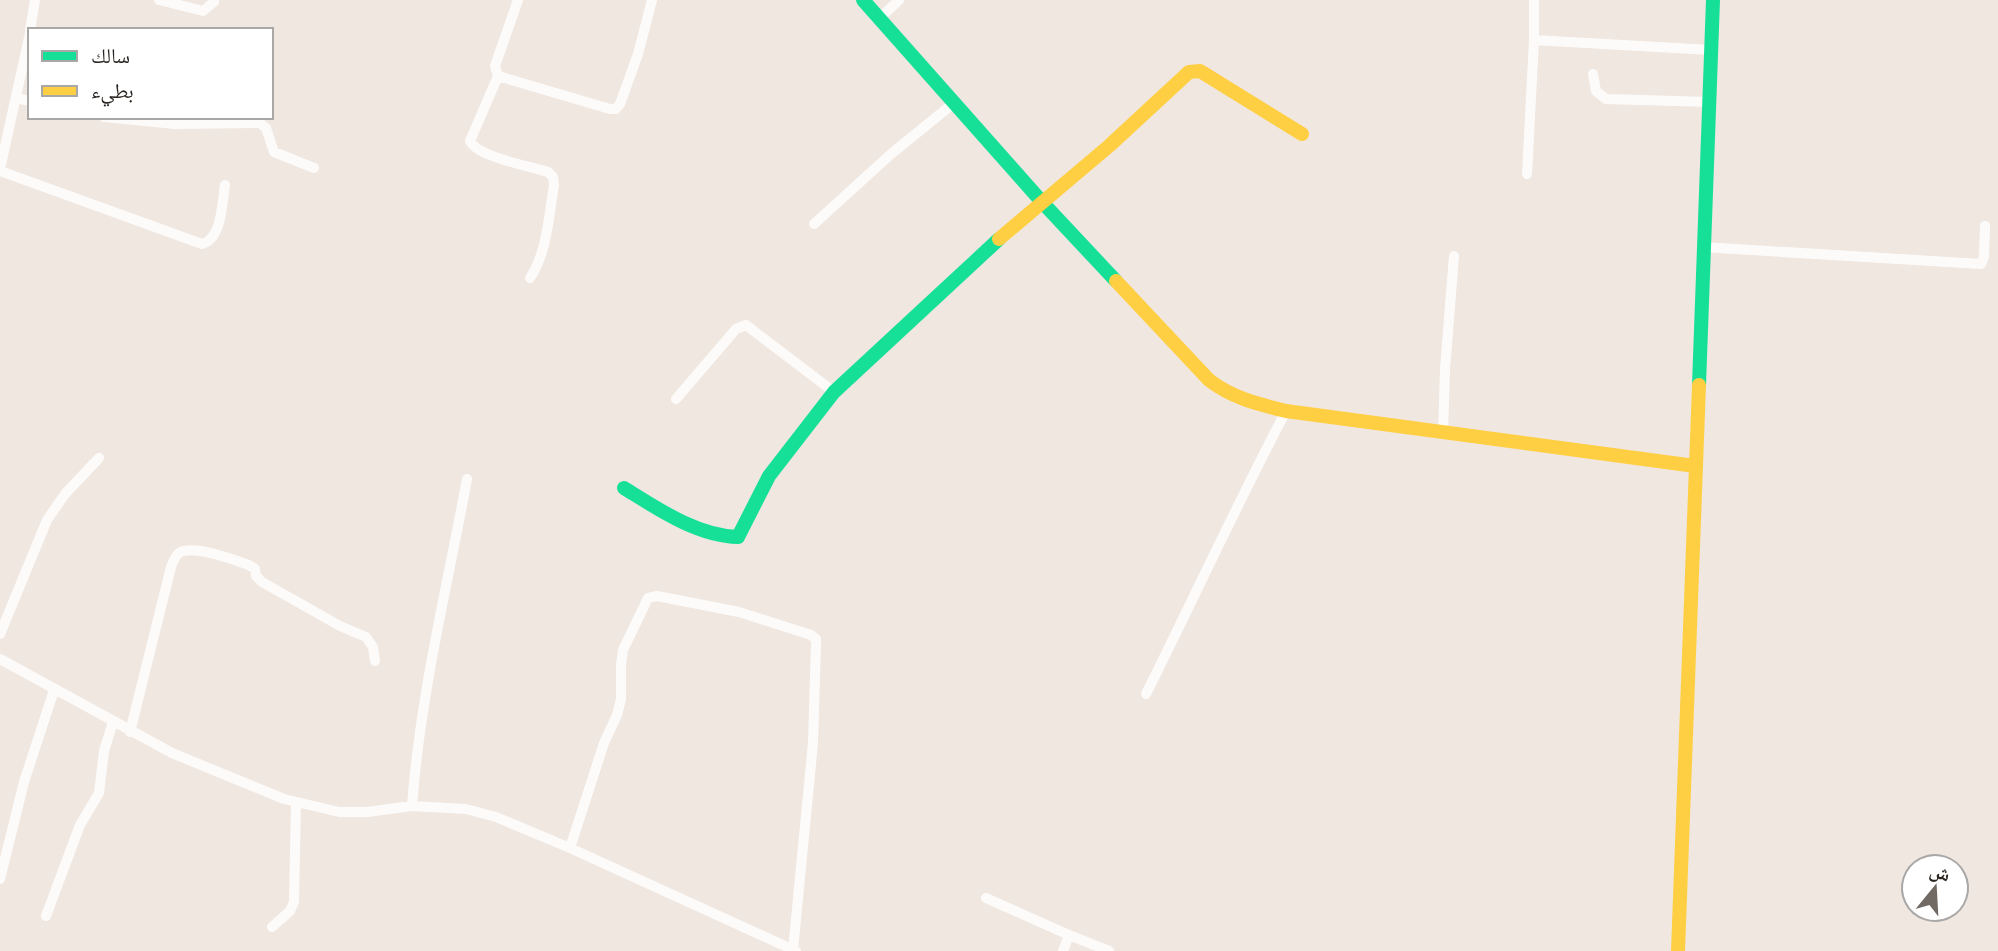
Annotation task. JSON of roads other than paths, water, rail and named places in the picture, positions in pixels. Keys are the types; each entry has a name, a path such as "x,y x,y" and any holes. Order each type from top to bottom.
{"street":[{"path":"30,28 35,0"},
{"path":"159,0 203,11 214,2"},
{"path":"518,0 495,66 498,76 474,128 470,144 484,152 548,172 554,180 540,256 530,278"},
{"path":"498,76 610,109 616,108 620,104 638,54 652,0"},
{"path":"863,0 1042,202 1217,387 1244,401 1286,411 1695,466"},
{"path":"880,18 899,0"},
{"path":"1527,174 1534,0"},
{"path":"1678,951 1713,0"},
{"path":"1534,40 1711,50"},
{"path":"28,41 16,98 3,138 0,170 202,244 213,238 217,230 225,185"},
{"path":"624,488 663,511 711,533 723,537 738,537 769,476 834,392 1019,220 1109,146 1194,70 1302,134"},
{"path":"1593,74 1596,91 1606,99 1709,102"},
{"path":"16,98 28,101"},
{"path":"814,223 891,154 955,102"},
{"path":"124,119 175,124 260,123 265,128 274,152 314,168"},
{"path":"1702,247 1981,264 1984,257 1985,226"},
{"path":"1443,433 1454,256"},
{"path":"676,399 736,329 746,325 834,392"},
{"path":"1146,694 1245,488 1286,411"},
{"path":"0,634 47,520 65,494 99,458"},
{"path":"412,806 415,765 425,703 467,479"},
{"path":"130,732 171,567 176,555 181,551 201,551 249,565 255,569 256,576 262,582 340,626 366,637 373,648 375,662"},
{"path":"0,659 130,732 184,758 296,803 339,812 367,812 412,806 466,809 512,823 570,848 789,949 814,731 816,639 811,635 739,612 657,596 648,598 623,650 621,699 617,715 604,743 570,848"},
{"path":"0,879 24,782 54,690"},
{"path":"46,916 80,825 99,793 104,751 113,722"},
{"path":"272,927 290,911 294,902 296,803"},
{"path":"986,898 1109,951"},
{"path":"1063,951 1069,935"}]}
